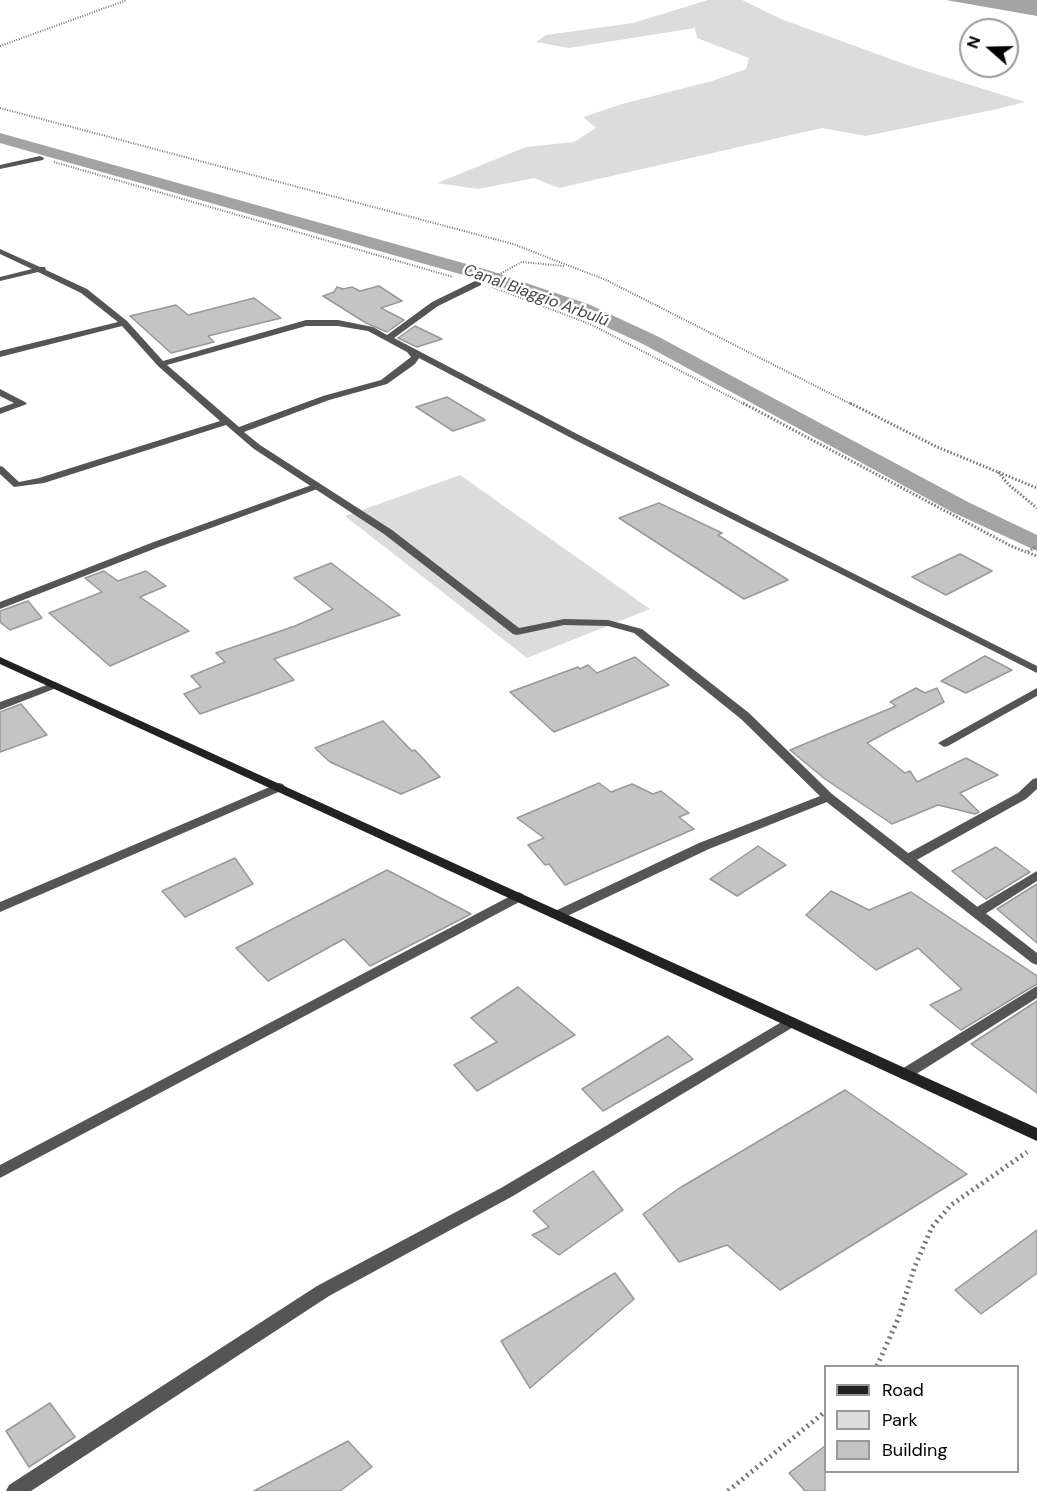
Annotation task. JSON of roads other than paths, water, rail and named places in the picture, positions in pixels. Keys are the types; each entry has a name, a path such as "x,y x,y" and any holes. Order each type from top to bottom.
{"main road":[{"path":"0,660 1037,1135"}],"street":[{"path":"0,167 40,158"},
{"path":"0,250 84,291 124,323 161,364 257,447 388,532 517,632 564,622 608,623 638,631 745,716 828,797 1037,960"},
{"path":"0,279 42,269"},
{"path":"388,338 435,304 480,284"},
{"path":"0,354 124,323"},
{"path":"161,364 306,323 338,323 370,329 1037,670"},
{"path":"238,431 326,398 384,382 412,362 415,357 411,351"},
{"path":"0,392 21,404 0,411"},
{"path":"0,469 17,485 41,481 227,422"},
{"path":"0,606 154,545 316,486"},
{"path":"0,706 55,685"},
{"path":"944,742 1037,691"},
{"path":"908,859 1022,796 1037,782"},
{"path":"0,907 279,787"},
{"path":"558,915 704,846 828,797"},
{"path":"977,913 1037,876"},
{"path":"0,1172 518,897"},
{"path":"905,1074 1037,991"},
{"path":"15,1491 323,1292 507,1192 790,1022"}],"waterway":[{"name":"Canal Biaggio Arbulú","path":"0,138 481,274 581,308 650,340 960,507 1037,544"}]}
